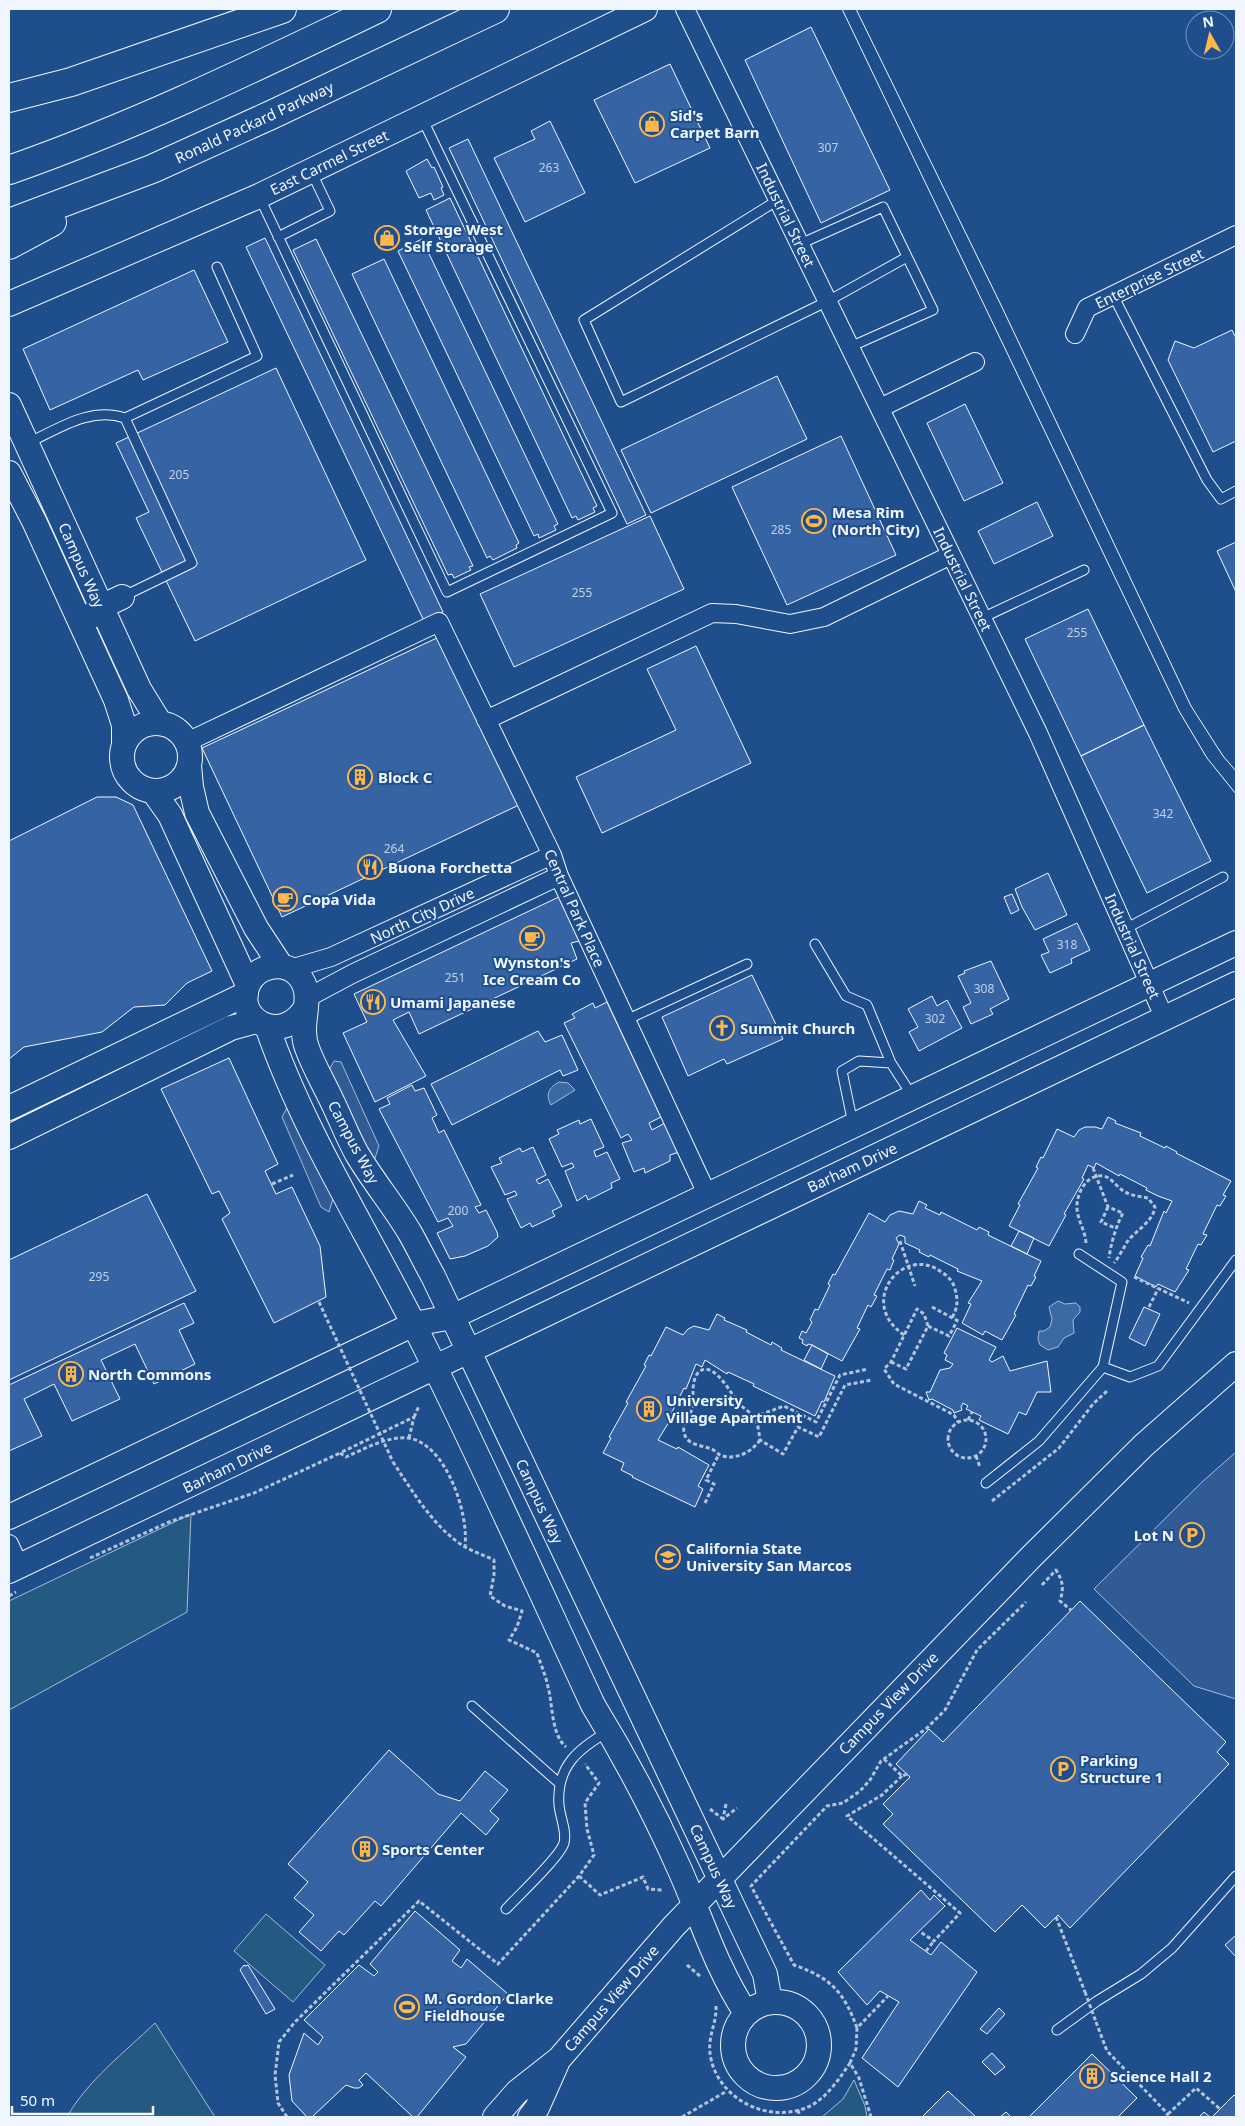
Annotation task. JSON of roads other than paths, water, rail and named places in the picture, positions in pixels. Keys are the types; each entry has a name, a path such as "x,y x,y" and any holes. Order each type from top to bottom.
{"highway":[{"path":"9,98 71,82 282,9"},
{"path":"9,170 117,129 212,87 377,9"},
{"name":"Ronald Packard Parkway","path":"9,223 152,169 495,9"},
{"path":"9,244 152,169"}],"street":[{"name":"East Carmel Street","path":"9,304 259,196 645,9"},
{"name":"Industrial Street","path":"685,9 1038,732 1166,1019"},
{"name":"Enterprise Street","path":"1075,334 1087,308 1234,241"},
{"path":"880,408 975,362"},
{"name":"Campus Way","path":"9,405 139,689 160,723"},
{"name":"Campus Way","path":"9,473 34,521 116,700 124,725 124,742 121,758 125,773 132,782 142,788 153,791 170,815 247,990 246,1004 262,1023 336,1181 414,1324 593,1705 626,1759 672,1854 713,1953 733,1994 746,2013"},
{"path":"486,720 561,686 681,626 712,613 736,614 790,624 824,617 951,555"},
{"path":"85,633 90,616 101,607 122,597"},
{"name":"Central Park Place","path":"188,754 439,622 552,855 559,876 626,1020 698,1200"},
{"path":"9,1137 231,1028 262,1023 285,1026 294,1022 306,1003 307,988 303,981 285,968 256,928 197,813 190,787 188,754 180,732 160,723 149,723 139,726 130,733 124,742"},
{"path":"153,791 165,790 176,785 184,776 188,754"},
{"name":"North City Drive","path":"285,968 323,960 336,955 552,855"},
{"name":"North City Drive","path":"306,1003 352,974 559,876"},
{"path":"9,1517 414,1324 452,1317 1236,943"},
{"path":"9,1108 247,990 253,976 261,970 271,966 285,968"},
{"name":"Barham Drive","path":"15,1576 434,1367 1236,984"},
{"name":"Campus Way","path":"306,1003 302,1032 312,1059 357,1153 409,1232 452,1317 720,1877 765,1974 770,2002"},
{"name":"Campus View Drive","path":"495,2117 517,2092 559,2059 720,1877 1032,1556 1144,1445 1236,1364"},
{"path":"9,1544 15,1576"},
{"path":"784,2002 797,2006 808,2015 816,2026 820,2039 819,2053 814,2066 806,2076 795,2084 782,2088 768,2088 755,2083 744,2075 736,2063 733,2037 738,2024 746,2013 762,2004 784,2002"},
{"name":"Campus View Drive","path":"530,2117 537,2108 559,2059"}],"lane":[{"path":"259,196 447,592 612,513 422,117"},
{"path":"278,237 330,211 311,171"},
{"path":"778,200 584,320 621,402 828,301 907,257"},
{"path":"800,244 883,207 933,310 850,347"},
{"path":"27,443 90,415 112,414 125,418 257,356 217,268"},
{"path":"1113,296 1207,480 1221,499 1236,492"},
{"path":"122,597 192,563 125,418"},
{"path":"982,618 1084,570"},
{"path":"1126,929 1223,876"},
{"path":"814,944 846,996 867,1006 891,1063 913,1098"},
{"path":"626,1020 747,964"},
{"path":"853,1126 842,1071 859,1061 891,1063"},
{"path":"986,1483 1039,1441 1102,1367 1122,1282 1105,1268 1079,1254"},
{"path":"1102,1367 1130,1377 1158,1366 1236,1260"},
{"path":"472,1706 559,1783"},
{"path":"506,1909 557,1855 564,1842 559,1805 559,1783 568,1762 584,1745 609,1730"},
{"path":"1057,2030 1097,2001 1141,1974 1172,1948 1236,1876"}],"tram line":[{"path":"842,9 1179,711 1207,758 1236,794"},
{"path":"856,9 1000,303 1191,706 1223,756 1236,771"}],"place":[{"name":"Sid's Carpet Barn","path":"652,124"},
{"name":"Storage West Self Storage","path":"387,238"},
{"name":"Mesa Rim (North City)","path":"814,521"},
{"name":"Block C","path":"360,777"},
{"name":"Buona Forchetta","path":"370,867"},
{"name":"Copa Vida","path":"285,899"},
{"name":"Wynston's Ice Cream Co","path":"532,938"},
{"name":"Umami Japanese","path":"373,1002"},
{"name":"Summit Church","path":"722,1028"},
{"name":"North Commons","path":"71,1374"},
{"name":"University Village Apartment","path":"649,1409"},
{"name":"Lot N","path":"1192,1535"},
{"name":"California State University San Marcos","path":"668,1557"},
{"name":"Parking Structure 1","path":"1063,1769"},
{"name":"Sports Center","path":"365,1849"},
{"name":"M. Gordon Clarke Fieldhouse","path":"407,2007"},
{"name":"Science Hall 2","path":"1092,2076"}]}
